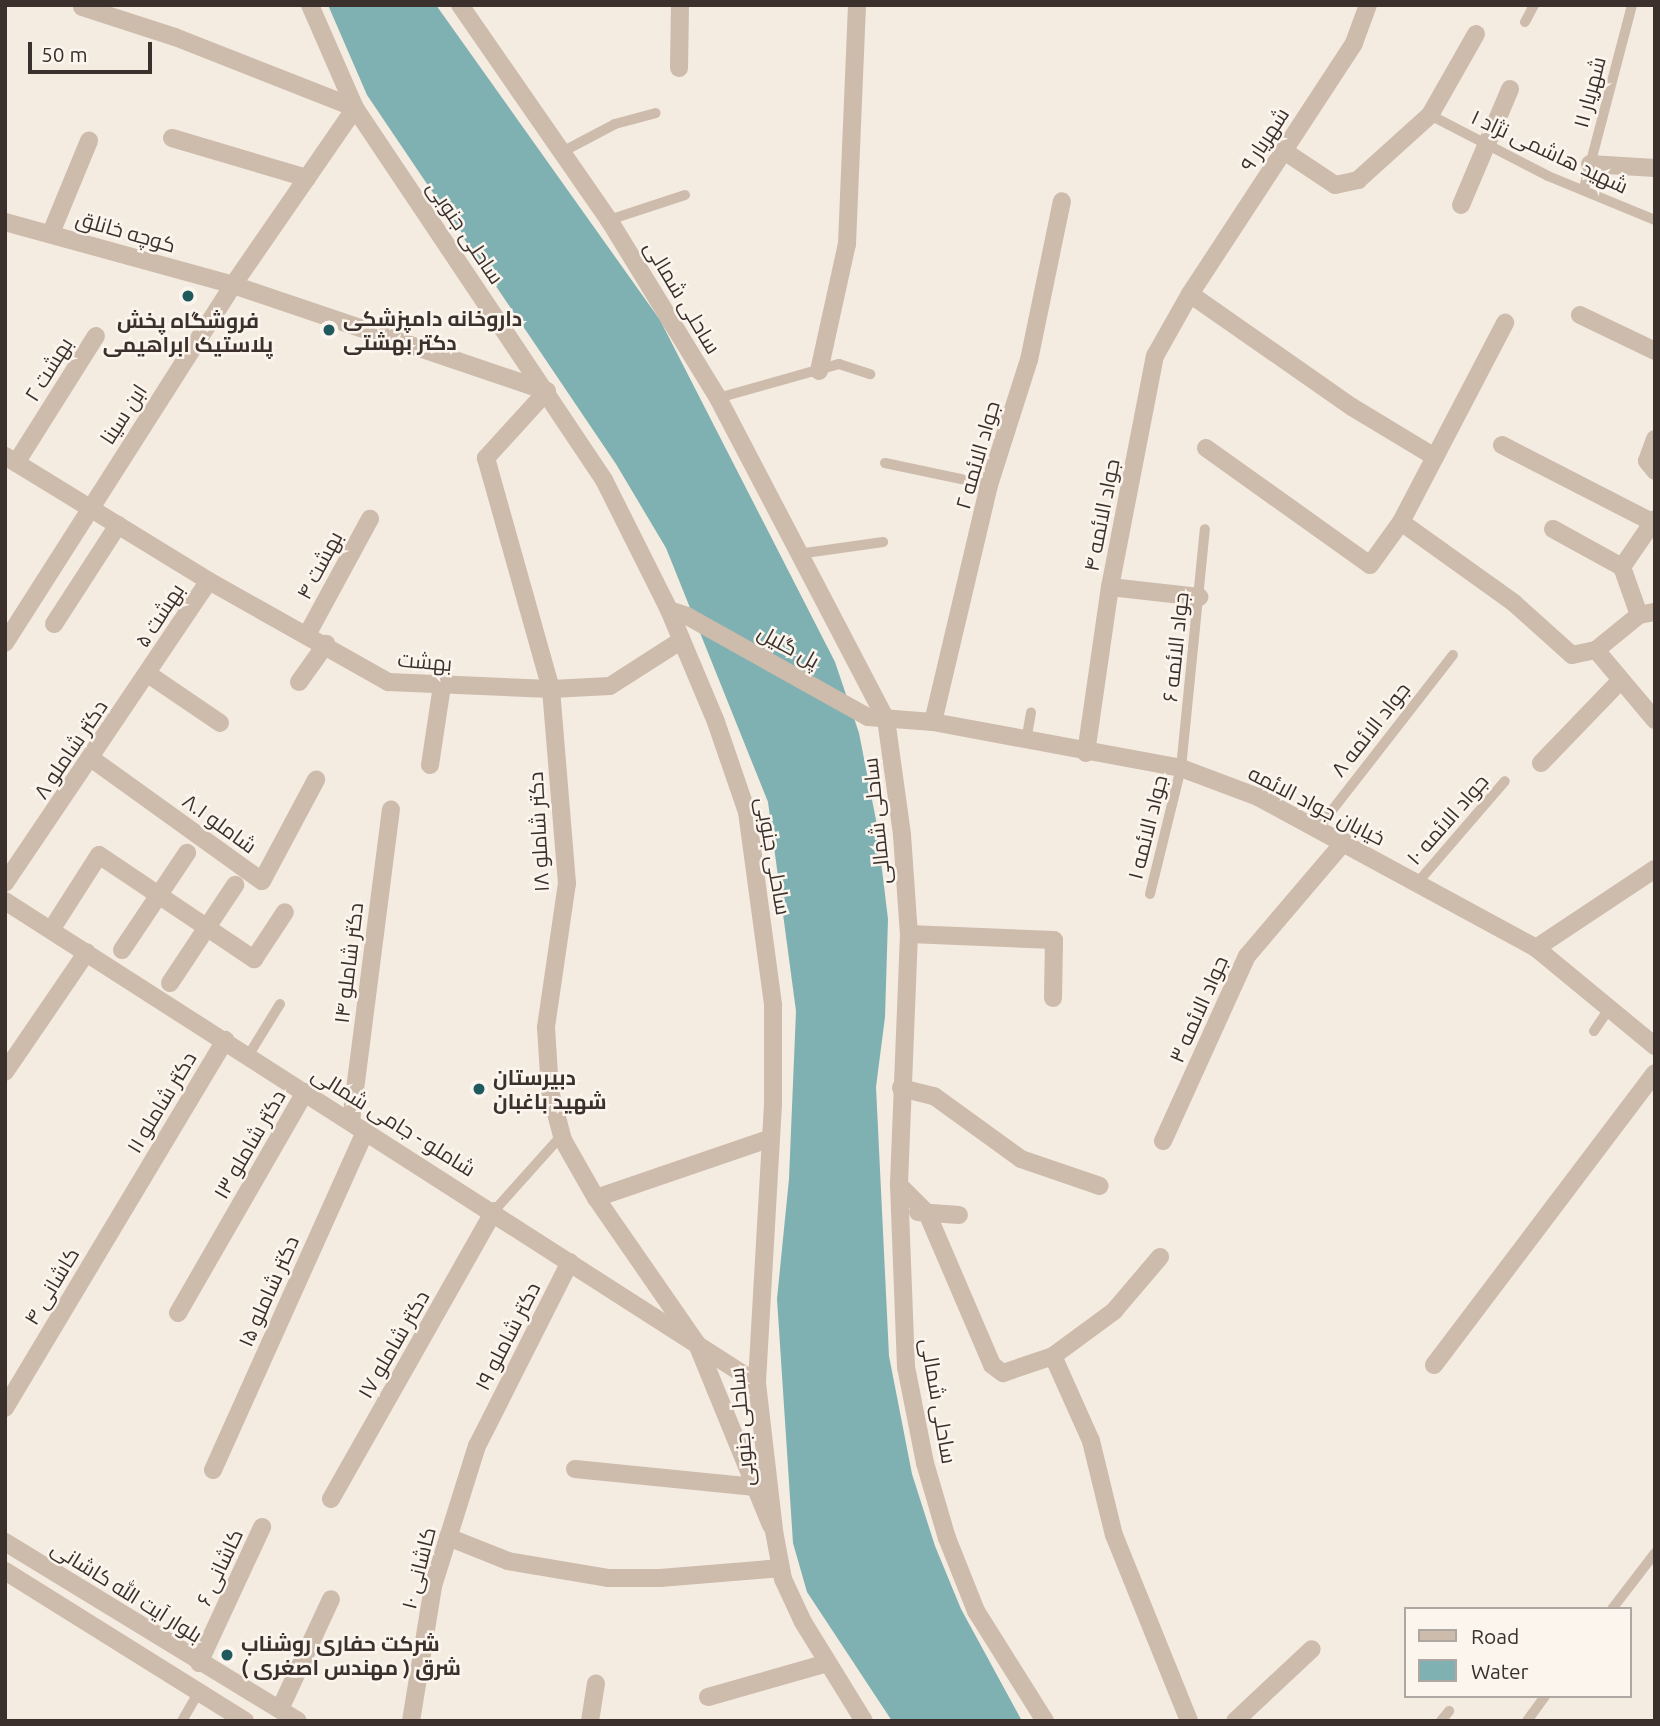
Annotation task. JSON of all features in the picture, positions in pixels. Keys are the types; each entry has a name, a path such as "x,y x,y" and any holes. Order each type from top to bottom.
{"street":[{"name":"ساحلی جنوبی","path":"310,5 355,108 547,391 604,480 682,640 747,812 773,1005 771,1138 757,1383 774,1531 781,1568 803,1622 863,1721"},
{"name":"ساحلی شمالی","path":"460,5 609,220 718,398 887,719 909,934 899,1185 906,1367 925,1463 947,1538 976,1611 1045,1721"},
{"path":"679,68 680,5"},
{"path":"819,371 847,244 857,5"},
{"name":"شهریار ۹","path":"1190,294 1354,43 1368,5"},
{"path":"82,7 175,37 355,108"},
{"path":"1284,151 1335,185 1346,186 1430,115 1476,34"},
{"path":"1461,205 1484,144 1510,89"},
{"name":"ابن سینا","path":"5,643 233,285 355,108"},
{"path":"172,138 307,178"},
{"path":"51,233 89,141"},
{"path":"1590,164 1655,168"},
{"name":"جواد الائمه ۲","path":"933,722 989,485 1029,360 1062,201"},
{"name":"کوچه خانلق","path":"5,222 233,285 547,391"},
{"path":"1190,294 1352,407 1435,457"},
{"name":"جواد الائمه ۴","path":"1086,753 1110,587 1155,356 1190,294"},
{"path":"1580,315 1655,351"},
{"path":"1206,448 1370,565 1401,522 1506,323"},
{"name":"بهشت ۲","path":"11,459 96,336"},
{"name":"دکتر شاملو ۱۸","path":"547,391 486,458 551,689 567,883 546,1027 550,1091 562,1135 596,1198 697,1344"},
{"path":"1655,439 1647,461 1655,471"},
{"path":"1502,445 1654,521 1622,567"},
{"path":"11,459 209,581"},
{"name":"بهشت ۴","path":"308,634 370,519"},
{"path":"1401,522 1514,603 1564,652 1572,655 1595,649 1647,614 1622,567 1553,529"},
{"path":"54,624 118,524"},
{"name":"بهشت","path":"209,581 326,644 388,682 551,689 610,686 682,640"},
{"name":"بهشت ۵","path":"148,674 209,581"},
{"path":"1110,587 1199,597"},
{"name":"پل گلیل","path":"669,610 687,616 868,717"},
{"path":"299,682 326,644"},
{"path":"1595,649 1655,720"},
{"path":"148,674 220,723"},
{"name":"دکتر شاملو ۸","path":"5,883 148,674"},
{"path":"1541,763 1621,680"},
{"path":"430,765 442,686"},
{"name":"خیابان جواد الائمه","path":"868,717 933,722 1086,753 1181,768 1258,797 1319,827 1536,948 1655,1046"},
{"name":"شاملو ۸.۱","path":"92,759 262,881 316,780"},
{"name":"دکتر شاملو ۱۴","path":"358,1126 391,810"},
{"name":"جواد الائمه ۳","path":"1163,1141 1247,956 1344,842"},
{"path":"121,950 187,853"},
{"path":"51,930 99,855 254,959 285,912"},
{"path":"1536,948 1655,869"},
{"path":"170,983 209,928 235,885"},
{"name":"شاملو - جامی شمالی","path":"5,901 494,1211 757,1383"},
{"path":"909,934 1054,940 1053,999"},
{"path":"5,1072 87,952"},
{"name":"دکتر شاملو ۱۱","path":"137,1188 225,1040"},
{"path":"1434,1365 1655,1073"},
{"path":"901,1088 934,1096 1021,1159 1100,1186"},
{"name":"دکتر شاملو ۱۳","path":"178,1313 305,1092"},
{"name":"دکتر شاملو ۱۵","path":"213,1469 358,1126"},
{"path":"596,1198 771,1138"},
{"path":"899,1185 927,1213 992,1365 1003,1373 1053,1356 1114,1311 1160,1257"},
{"name":"کاشانی ۴","path":"5,1408 137,1188"},
{"name":"دکتر شاملو ۱۷","path":"331,1499 494,1211"},
{"path":"900,1211 960,1215"},
{"name":"دکتر شاملو ۱۹","path":"484,1431 570,1262"},
{"path":"697,1344 774,1531"},
{"path":"1053,1356 1091,1441 1114,1535 1189,1721"},
{"name":"کاشانی ۱۰","path":"411,1721 433,1587 484,1431"},
{"path":"575,1469 755,1487"},
{"name":"کاشانی ۶","path":"199,1663 262,1527"},
{"path":"448,1536 508,1562 608,1578 660,1578 781,1568"},
{"name":"بلوار آیت الله کاشانی","path":"5,1542 199,1663 298,1721"},
{"path":"7,1577 245,1721"},
{"path":"280,1709 331,1599"},
{"path":"1235,1721 1312,1649"},
{"path":"708,1697 827,1663"},
{"path":"590,1721 596,1683"}],"lane":[{"path":"1525,22 1534,5"},
{"name":"شهریار ۱۱","path":"1584,188 1632,5"},
{"path":"562,152 615,124 656,113"},
{"name":"شهید هاشمی نژاد ۱","path":"1430,115 1484,144 1655,220"},
{"path":"609,220 685,195"},
{"path":"718,398 839,364 870,374"},
{"path":"885,463 989,485"},
{"name":"جواد الائمه ۶","path":"1181,768 1205,529"},
{"path":"798,554 883,542"},
{"name":"جواد الائمه ۸","path":"1319,827 1452,655"},
{"path":"1026,741 1031,712"},
{"name":"جواد الائمه ۱","path":"1150,894 1181,768"},
{"name":"جواد الائمه ۱۰","path":"1418,882 1505,780"},
{"path":"248,1056 280,1004"},
{"path":"1594,1031 1609,1009"},
{"path":"494,1211 562,1135"},
{"path":"1614,1607 1655,1553"},
{"path":"182,1721 199,1692"},
{"path":"1527,1721 1544,1698"},
{"path":"1441,1721 1448,1711"}],"water":[{"path":"328,5 436,5 660,320 835,662 859,733 876,820 888,919 885,1017 876,1087 889,1356 912,1474 935,1546 961,1609 1022,1721 892,1721 807,1592 793,1543 777,1299 789,1179 796,1011 768,802 666,548 616,464 367,95"}],"place":[{"name":"فروشگاه پخش پلاستیک ابراهیمی","path":"188,296"},
{"name":"داروخانه دامپزشکی دکتر بهشتی","path":"329,330"},
{"name":"دبیرستان شهید باغبان","path":"479,1089"},
{"name":"شرکت حفاری روشناب شرق ( مهندس اصغری )","path":"227,1655"}]}
